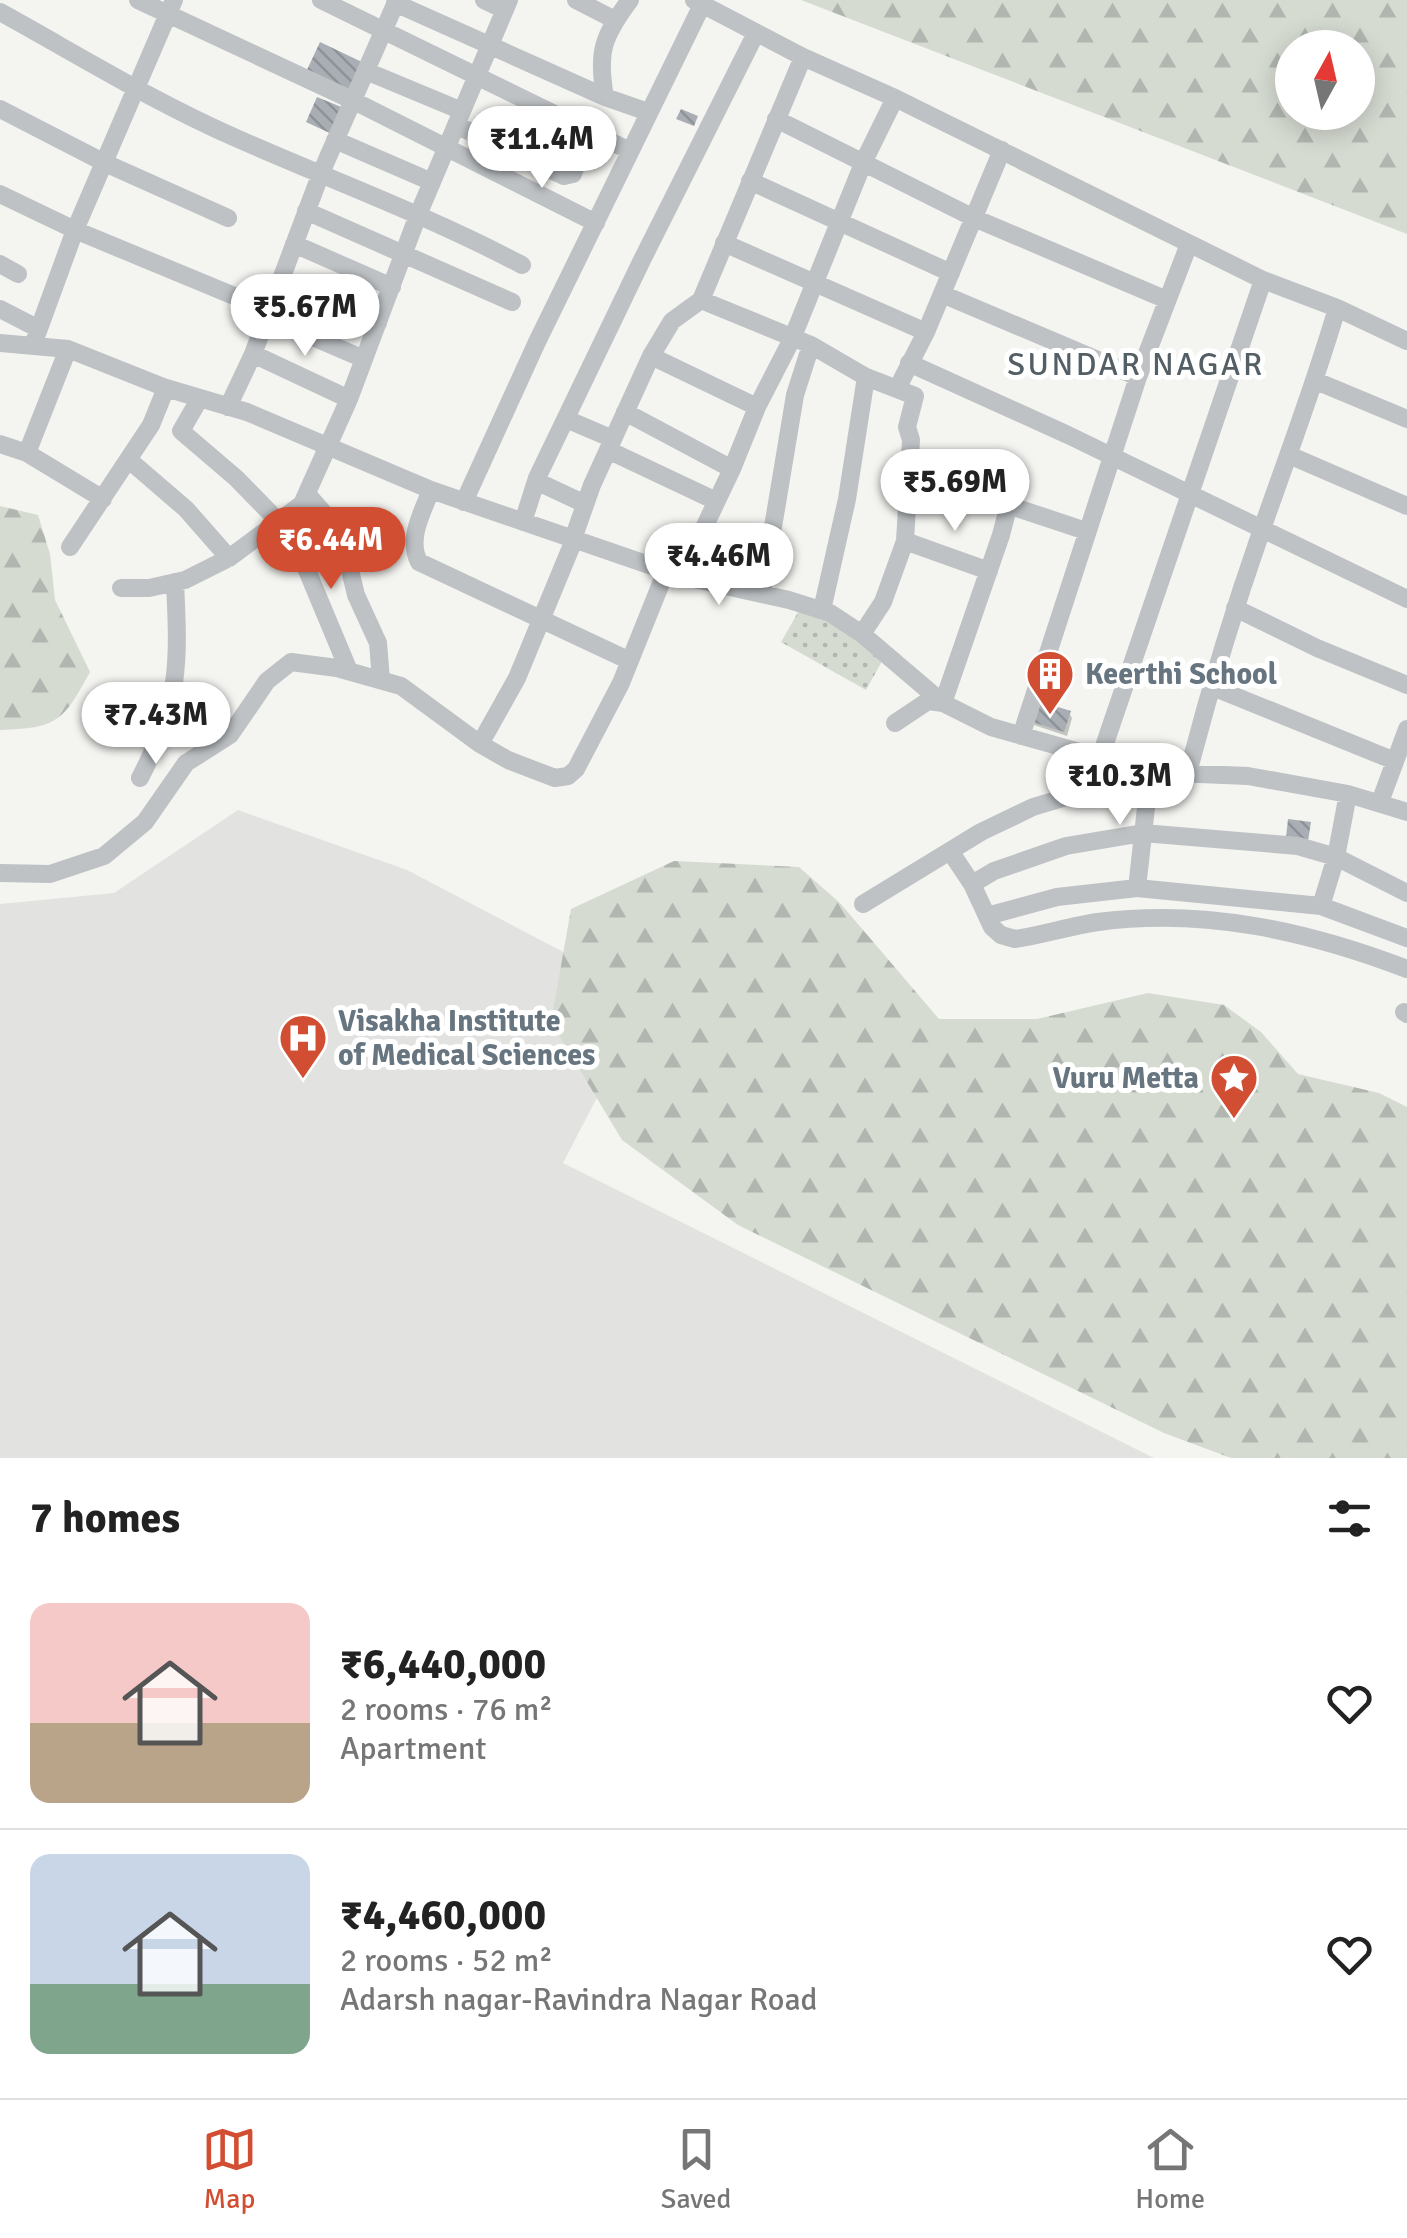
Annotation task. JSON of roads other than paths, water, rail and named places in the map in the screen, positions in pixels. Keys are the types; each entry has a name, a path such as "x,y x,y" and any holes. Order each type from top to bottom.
{"street":[{"path":"138,0 171,8 596,222"},
{"path":"321,0 630,151"},
{"path":"121,588 149,588 175,582 229,558 302,504 350,398 418,215 507,5 484,0"},
{"path":"576,0 615,20"},
{"path":"604,96 601,52 615,20 630,0"},
{"path":"228,407 253,354 335,140 396,2 489,46 648,112"},
{"path":"464,502 698,2 802,57 895,98 1263,280 1337,308 1407,341"},
{"path":"35,336 74,230 171,8"},
{"path":"0,12 137,89 234,137 522,264"},
{"path":"523,522 536,481 756,33"},
{"path":"480,744 517,678 610,444 651,356 672,322 701,300 802,57"},
{"path":"366,71 564,176 572,174 588,133"},
{"path":"0,874 50,874 104,856 145,822 186,763 230,735 266,681 284,664 306,662 401,686 508,760 555,778 568,776 576,769 674,573 732,469 816,282 864,161 895,98"},
{"path":"0,109 228,218"},
{"path":"776,118 974,218 1167,300"},
{"path":"335,140 432,182"},
{"path":"897,389 926,332 1002,150"},
{"path":"750,181 950,274"},
{"path":"0,194 364,358"},
{"path":"306,211 512,302"},
{"path":"724,243 926,332"},
{"path":"294,244 392,287"},
{"path":"1021,736 1138,377 1189,244"},
{"path":"0,264 18,274"},
{"path":"280,280 378,324"},
{"path":"1100,758 1263,280"},
{"path":"942,294 1138,377"},
{"path":"701,300 811,345 866,377 916,396 907,427 912,440 906,541 883,602 862,634"},
{"path":"1188,774 1210,686 1261,530 1316,381 1337,308"},
{"path":"0,310 35,336 166,388 228,407 431,490 674,573 822,610 862,634 943,703 990,727 1150,772 1248,776 1348,794 1407,812"},
{"path":"0,344 35,336"},
{"path":"762,594 795,395 811,345"},
{"path":"28,453 68,349"},
{"path":"253,354 350,398"},
{"path":"651,356 757,407"},
{"path":"908,363 1190,493 1407,599"},
{"path":"822,610 847,499 866,377"},
{"path":"1316,381 1407,419"},
{"path":"70,547 151,426 166,388"},
{"path":"200,398 181,431 236,478 296,544 349,671"},
{"path":"625,412 732,469"},
{"path":"566,419 716,501"},
{"path":"0,444 28,453 103,499"},
{"path":"1289,455 1407,506"},
{"path":"129,460 186,509 229,558"},
{"path":"909,472 1086,531"},
{"path":"536,481 586,504"},
{"path":"431,490 414,540 419,562 630,661"},
{"path":"307,494 330,520 344,545 361,608 378,643 381,680"},
{"path":"943,703 989,572 1008,504"},
{"path":"906,541 989,572"},
{"path":"140,778 162,736 177,675 175,582"},
{"path":"1235,608 1317,648 1407,685"},
{"path":"1210,686 1396,761"},
{"path":"895,723 928,701 943,703"},
{"path":"1380,802 1407,729"},
{"path":"1138,888 1150,772"},
{"path":"864,904 981,832 1033,808 1150,772"},
{"path":"1321,906 1336,857 1348,794"},
{"path":"972,884 994,871 1048,851 1143,832 1298,846 1336,857 1407,893"},
{"path":"950,851 1001,936 1014,939 1098,922 1190,918 1289,932 1407,969"},
{"path":"987,916 1056,897 1138,888 1321,906 1407,938"}],"place":[{"name":"Keerthi School","path":"1050,716"},
{"name":"Visakha Institute of Medical Sciences","path":"303,1080"},
{"name":"Vuru Metta","path":"1234,1120"}],"district":[{"name":"SUNDAR NAGAR","path":"1136,364"}]}
